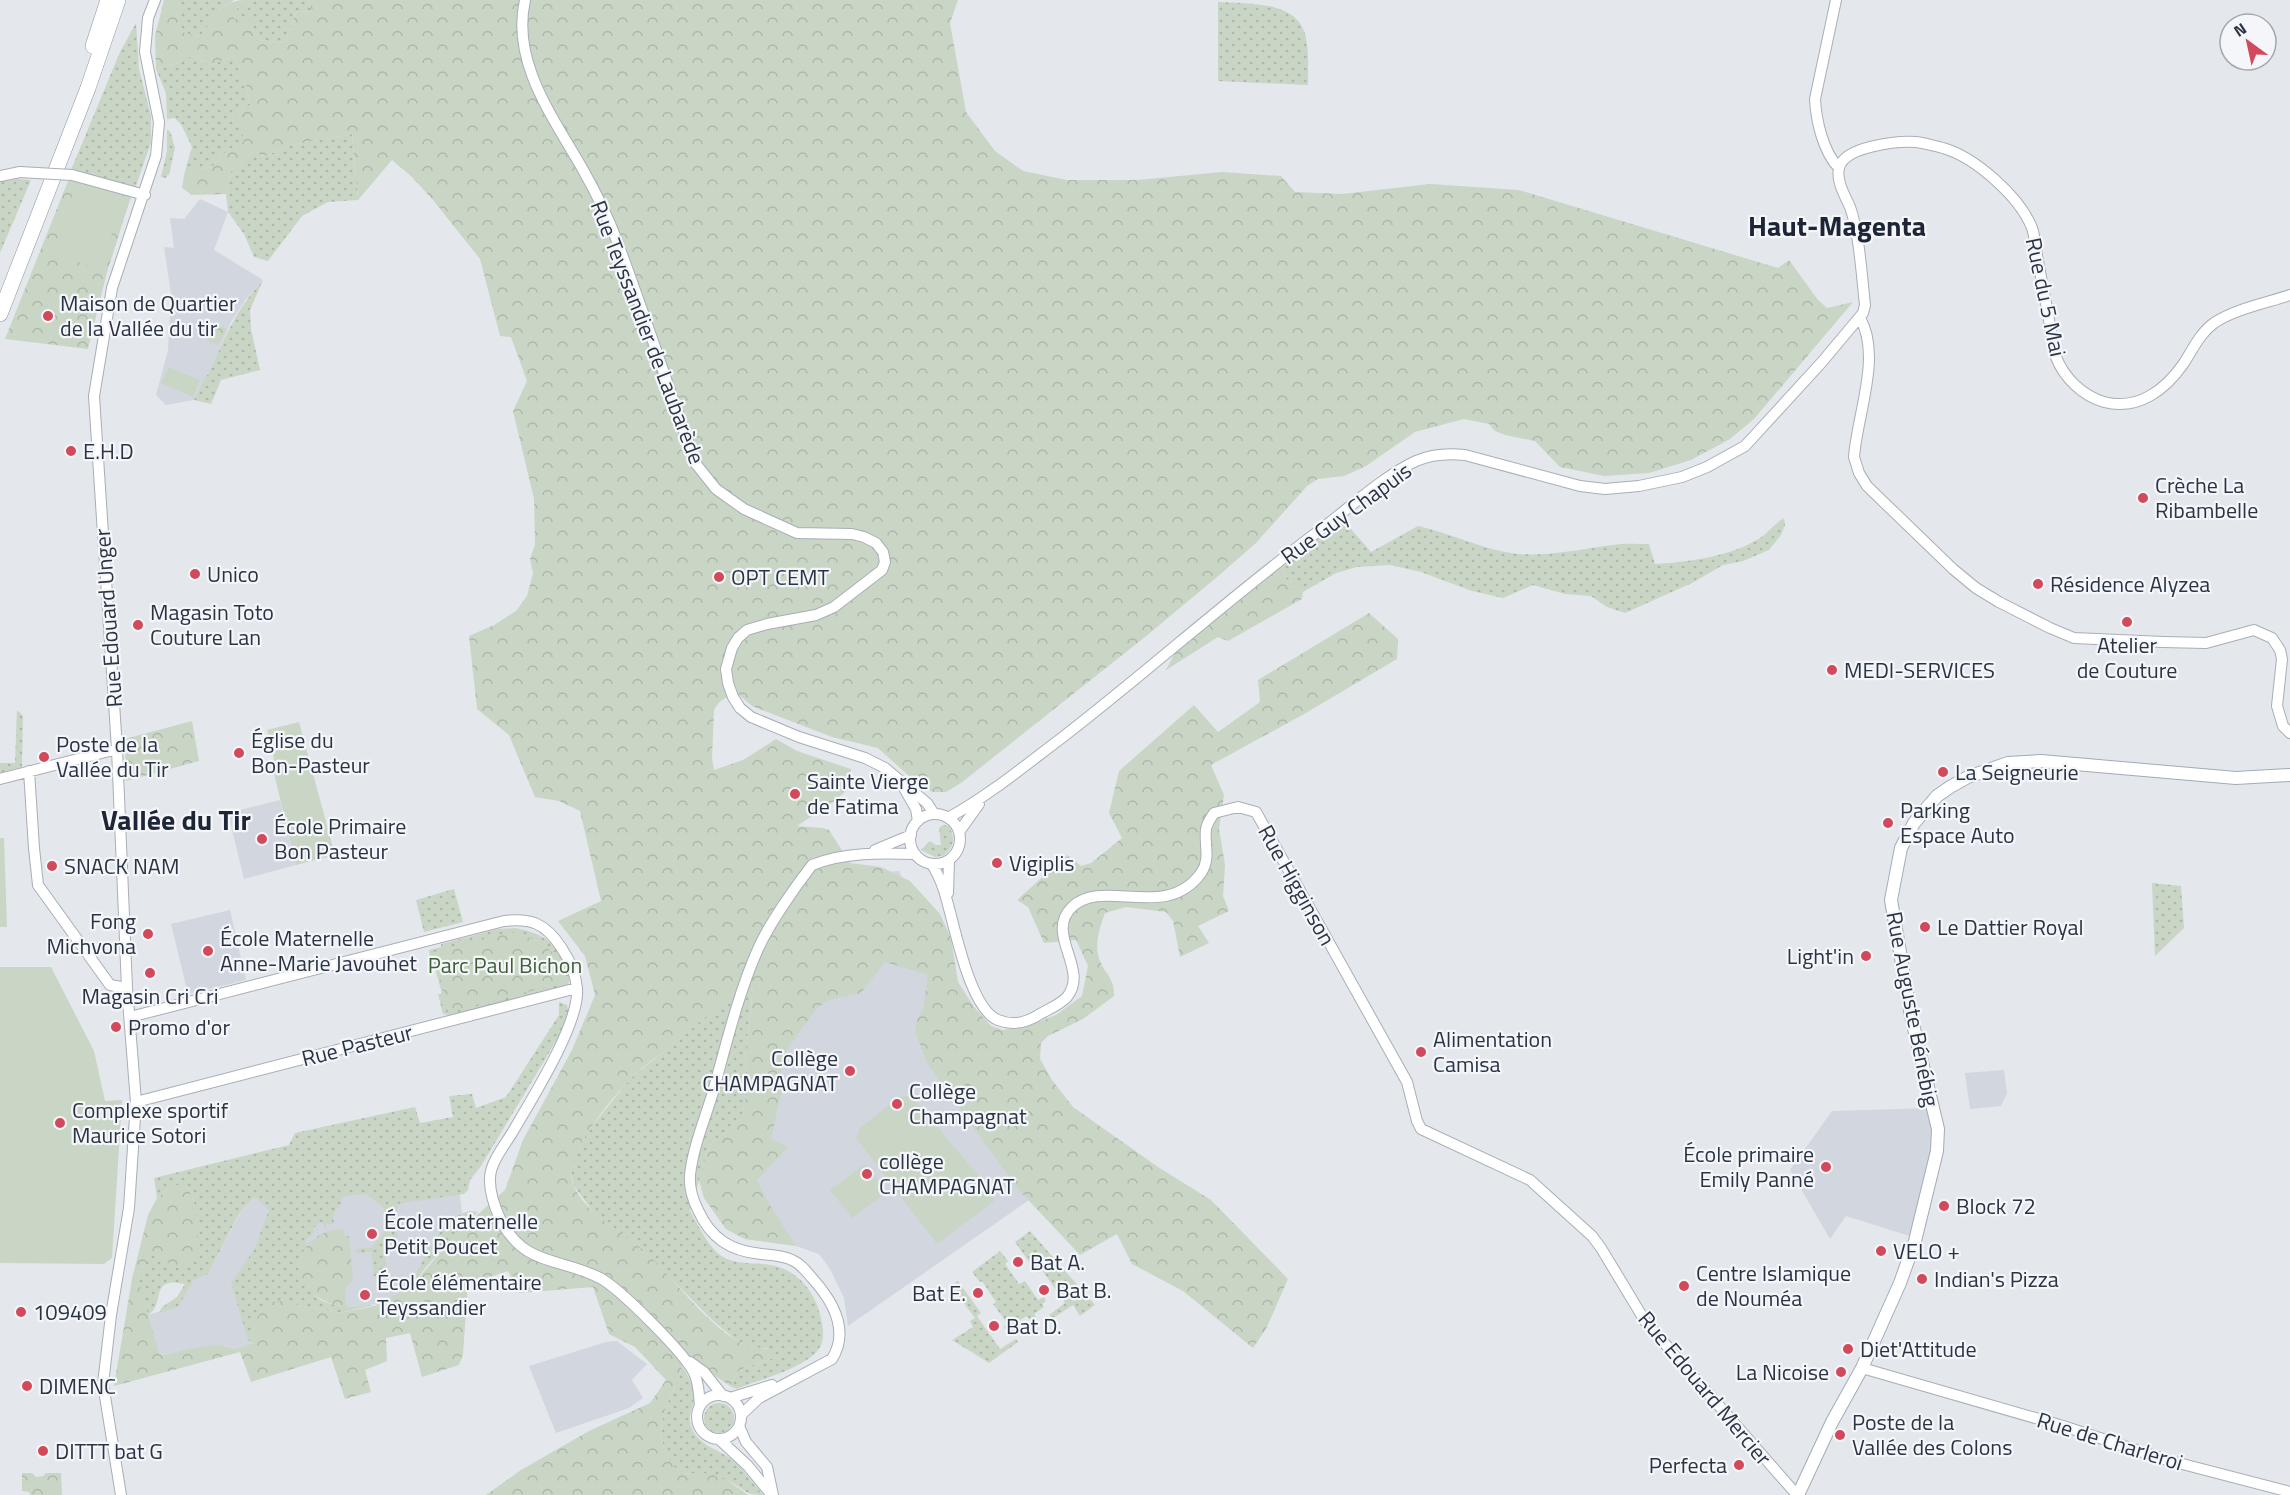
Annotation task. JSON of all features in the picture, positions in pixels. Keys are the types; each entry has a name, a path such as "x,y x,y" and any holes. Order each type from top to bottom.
{"highway":[{"path":"0,286 75,102 108,0"},
{"path":"0,314 88,88 118,0"}],"main road":[{"name":"Rue Auguste Bénébig","path":"1797,1495 1885,1321 1915,1241 1937,1151 1938,1129 1909,1006 1891,900 1901,848 1914,822 1937,796 1950,787 1968,777 2008,763 2041,761 2226,778 2290,775"}],"street":[{"name":"Rue Edouard Unger","path":"121,1495 104,1384 111,1315 129,1208 136,1102 127,988 117,749 94,396 112,288 156,156 159,131 145,52 148,18 155,0"},
{"name":"Rue Teyssandier de Laubarède","path":"525,0 523,34 532,76 542,100 583,170 617,239 696,464 716,489 744,509 796,533 852,534 864,537 876,543 883,552 885,562 882,570 871,581 834,607 816,615 747,630 738,638 732,648 726,669 732,697 751,717 799,737 865,758 885,768 927,803 934,814"},
{"path":"1836,0 1815,99 1815,114 1830,156 1839,168 1840,182 1854,218 1865,305 1860,318 1868,336 1869,355 1854,457 1858,473 1867,486 1915,533 1976,588 2007,606 2074,638 2206,644 2254,630 2272,638 2280,650 2282,668 2277,706 2283,726 2290,733"},
{"name":"Rue du 5 Mai","path":"1839,168 1849,155 1862,149 1899,142 1920,143 1947,149 1962,156 1994,180 2018,205 2032,228 2056,356 2068,378 2085,393 2103,402 2119,404 2146,399 2167,384 2202,333 2214,323 2225,317 2290,295"},
{"path":"0,176 20,172 72,175 144,195"},
{"name":"Rue Guy Chapuis","path":"948,818 985,796 1091,716 1299,544 1416,461 1434,455 1451,453 1465,455 1580,486 1605,489 1639,486 1682,477 1707,467 1745,446 1772,419 1860,318"},
{"path":"0,779 117,749"},
{"path":"29,771 38,885 110,985 127,988"},
{"name":"Rue Teyssandier de Laubarède","path":"900,780 916,809 918,821"},
{"name":"Rue Guy Chapuis","path":"959,832 985,796"},
{"name":"Rue Higginson","path":"932,864 940,878 948,902 971,985 993,1018 1006,1023 1020,1023 1033,1019 1067,997 1073,984 1074,971 1064,942 1062,926 1071,908 1081,901 1099,897 1141,898 1182,892 1191,886 1203,871 1208,857 1206,829 1214,813 1238,807 1256,812 1407,1082 1421,1129"},
{"path":"934,814 948,818 959,832 959,848 949,860 932,864 920,859 910,842 918,821 934,814"},
{"path":"853,856 911,836"},
{"path":"719,1439 731,1435 740,1420 759,1398 832,1359 838,1349 838,1318 822,1288 801,1265 780,1255 737,1251 708,1228 692,1196 689,1177 734,1019 758,948 812,866 826,860 853,856 885,853 915,854"},
{"name":"Rue Higginson","path":"948,902 949,860"},
{"path":"130,1017 504,921 532,921 558,943 569,960 578,988 576,1010 523,1114 495,1161 490,1176 492,1196 498,1214 509,1235 523,1250 544,1260 577,1267 602,1279 619,1291 676,1350 694,1373 700,1406 697,1419 702,1431 719,1439 748,1466 772,1495"},
{"name":"Rue Pasteur","path":"136,1102 578,988"},
{"name":"Rue Edouard Mercier","path":"1421,1129 1530,1180 1592,1236 1645,1322 1797,1495"},
{"path":"676,1350 704,1372 726,1397 735,1403 746,1442 767,1467 772,1495"},
{"name":"Rue de Charleroi","path":"1862,1368 2063,1426 2167,1460 2290,1492"},
{"path":"700,1406 710,1397 726,1397 806,1373"}],"shaded area":[{"path":"200,199 228,212 214,250 263,280 246,299 231,322 209,374 204,379 194,400 166,405 156,395 168,350 171,294 164,247 174,248 170,218 184,219"},
{"name":"École Primaire Bon Pasteur","path":"280,800 296,865 244,879 228,813"},
{"name":"Collège Champagnat","path":"899,871 948,975 953,996 1111,1143 848,1326 844,1298 830,1269 819,1254 796,1246 745,1239 726,1229 704,1198 699,1180 871,873"},
{"name":"École Maternelle Anne-Marie Javouhet","path":"230,910 246,980 188,994 171,924"},
{"path":"2004,1070 2007,1093 2001,1106 1970,1109 1965,1073"},
{"path":"1933,1108 1938,1129 1916,1238 1846,1216 1830,1239 1790,1170 1832,1111"},
{"name":"École maternelle Petit Poucet","path":"457,1168 462,1213 436,1237 413,1279 397,1296 384,1302 365,1306 341,1306 299,1258 305,1230 354,1184"},
{"path":"276,1171 254,1343 234,1349 227,1346 203,1347 164,1355 158,1354 147,1315 178,1307 194,1280 208,1274 243,1208"},
{"path":"617,1341 647,1364 632,1380 643,1398 629,1408 556,1433 529,1366 606,1342"}],"green space":[{"path":"164,0 179,0 178,21 182,31 186,34 201,35 214,16 225,7 245,0 244,6 238,6 234,19 250,20 251,28 260,40 285,43 295,14 298,11 311,12 311,0 958,0 950,23 966,112 995,151 1023,171 1067,180 1137,180 1222,172 1281,176 1295,192 1342,194 1430,184 1519,190 1778,268 1789,260 1818,300 1827,308 1853,302 1754,419 1730,439 1691,460 1649,473 1604,476 1560,467 1535,441 1505,435 1495,431 1489,424 1464,419 1415,432 1366,466 1344,476 1318,479 1307,486 1256,543 1217,577 961,783 946,792 933,792 921,787 878,748 832,737 752,706 738,694 724,699 714,710 712,759 714,770 743,760 776,739 797,751 851,769 849,788 836,800 797,826 829,830 850,863 881,867 910,881 940,914 951,938 958,982 974,1007 991,1026 1003,1030 1029,1025 1056,1015 1082,996 1088,966 1076,940 1044,943 1028,907 1017,900 1067,855 1081,866 1091,863 1122,838 1109,813 1119,771 1194,705 1218,732 1260,702 1258,680 1369,613 1398,639 1397,659 1211,765 1224,795 1219,829 1225,865 1223,896 1229,911 1198,926 1209,943 1180,957 1173,921 1166,912 1126,907 1105,913 1098,934 1097,948 1100,962 1112,981 1114,996 1083,1019 1048,1036 1041,1043 1040,1059 1052,1080 1073,1107 1158,1167 1211,1200 1288,1279 1266,1329 1253,1348 1183,1291 1132,1264 1117,1234 1080,1255 1017,1188 927,1063 915,1031 917,1020 923,1010 928,975 885,962 861,993 829,1000 817,1008 788,1048 781,1066 782,1090 771,1139 788,1147 757,1180 796,1246 745,1239 726,1229 704,1198 699,1180 710,1143 727,1132 742,1114 747,1093 745,1058 753,989 745,984 648,1063 621,1089 590,1129 575,1158 572,1172 573,1184 578,1195 594,1212 642,1249 723,1331 742,1343 775,1352 773,1358 739,1370 730,1386 714,1375 682,1366 665,1409 661,1430 666,1454 675,1468 686,1474 715,1475 748,1495 486,1495 521,1470 589,1431 650,1403 666,1380 635,1347 609,1334 593,1287 519,1293 508,1271 468,1284 463,1354 459,1365 422,1377 410,1333 386,1338 387,1361 365,1370 371,1392 345,1399 331,1357 251,1382 240,1352 114,1386 132,1279 148,1215 157,1198 173,1185 187,1185 195,1205 199,1246 194,1260 176,1267 150,1254 138,1278 159,1354 209,1346 234,1349 254,1343 253,1324 267,1303 280,1301 339,1313 374,1306 412,1286 455,1235 505,1190 523,1140 572,1050 595,995 585,956 558,921 601,901 580,811 559,801 535,797 509,735 477,709 469,636 494,625 516,611 527,596 533,573 530,559 535,545 534,499 513,411 527,381 511,337 500,336 480,259 433,200 392,160 358,200 352,134 291,145 263,157 254,151 229,173 226,194 192,195 182,188 184,175 212,167 221,155 244,141 240,123 232,111 250,105 246,84 234,56 210,65 192,56 156,69 155,36"},
{"path":"179,0 234,0 221,9 201,35 193,35 182,31 178,21"},
{"path":"245,0 311,0 311,12 298,11 295,14 285,43 260,40 251,28 234,19 238,6 244,6"},
{"path":"1218,2 1271,6 1294,17 1306,38 1308,85 1218,81"},
{"path":"136,23 139,69 151,116 151,142 135,189 71,170 120,52"},
{"path":"192,56 210,65 234,56 246,84 250,105 240,123 245,141 221,155 212,167 184,175 192,147 182,126 175,118 167,119 166,93 156,69"},
{"path":"167,130 170,131 175,148 169,175 166,178 161,177 167,151"},
{"path":"352,134 358,200 328,202 302,216 268,261 254,257 244,234 228,212 226,194 229,173 254,151 263,157 291,145"},
{"path":"10,178 31,180 0,253 0,181"},
{"path":"76,179 131,197 107,272 88,349 5,339 68,181"},
{"path":"78,180 125,197 99,269 52,253"},
{"path":"263,280 250,310 251,329 260,370 221,380 211,404 194,400 238,314"},
{"path":"214,323 226,329 218,345 206,340"},
{"path":"169,367 200,380 193,397 161,383"},
{"path":"1346,510 1350,528 1371,552 1418,526 1487,548 1523,554 1562,552 1617,544 1649,544 1655,564 1697,560 1739,549 1763,536 1784,518 1785,525 1781,535 1769,550 1743,561 1723,565 1692,583 1625,613 1607,607 1591,596 1565,594 1533,585 1503,598 1472,591 1421,572 1390,565 1357,567 1336,573 1303,592 1286,579 1282,569 1299,545"},
{"path":"1299,545 1282,569 1286,579 1303,592 1302,599 1228,641 1218,637 1166,670 1181,642"},
{"path":"17,710 23,716 22,767 0,773 0,763 15,763"},
{"path":"192,721 199,761 126,781 125,739"},
{"path":"299,722 335,855 296,865 272,765 274,759 267,730"},
{"path":"943,825 949,826 953,835 952,846 947,852 943,856 935,857 921,850 930,841 941,845 939,828"},
{"path":"0,838 4,838 7,927 0,927"},
{"path":"2152,883 2181,886 2184,928 2155,956"},
{"path":"454,889 463,922 424,932 416,900"},
{"name":"Parc Paul Bichon","path":"515,928 546,939 555,948 568,969 569,982 566,987 449,1015 443,1014 438,994 442,994 429,950 441,947 441,944 498,929"},
{"name":"Parc Paul Bichon","path":"512,932 548,948 559,962 566,982 448,1012 434,952"},
{"name":"Complexe sportif Maurice Sotori","path":"0,967 51,967 94,1051 105,1101 122,1100 112,1258 104,1264 0,1263"},
{"path":"745,984 753,988 745,1058 747,1093 742,1114 727,1132 710,1143 690,1211 709,1244 725,1258 732,1261 777,1266 800,1280 812,1294 817,1305 823,1335 816,1353 807,1360 783,1372 737,1389 730,1386 739,1370 773,1358 767,1348 752,1348 736,1340 711,1319 641,1248 594,1213 574,1186 571,1173 574,1157 588,1131 630,1079"},
{"path":"559,1002 567,1005 570,1018 481,1166 470,1180 468,1190 464,1194 397,1204 398,1212 385,1216 384,1208 367,1194 344,1196 340,1201 342,1203 333,1214 334,1224 326,1224 326,1229 321,1222 313,1228 314,1233 305,1240 307,1245 301,1268 317,1297 330,1304 338,1305 378,1304 339,1313 298,1305 253,1324 254,1343 248,1340 231,1283 254,1250 269,1210 255,1197 243,1208 208,1274 194,1280 178,1307 159,1313 162,1307 177,1297 185,1284 173,1282 162,1287 153,1311 147,1315 138,1278 150,1253 195,1205 187,1185 173,1185 157,1198 154,1178 289,1145 295,1133 415,1107 420,1123 453,1117 449,1096 472,1094 476,1108 506,1097 559,1015"},
{"path":"907,1096 914,1099 993,1193 994,1201 937,1244 856,1138 860,1128 899,1097"},
{"path":"865,1164 887,1192 852,1218 830,1190"},
{"path":"470,1211 478,1212 426,1267 412,1286 403,1291 438,1234 457,1216"},
{"path":"385,1222 396,1222 397,1236 388,1245 386,1266 374,1277 371,1252 356,1253 356,1249 372,1247 386,1230"},
{"path":"343,1229 344,1236 349,1236 353,1280 345,1288 346,1305 335,1305 322,1300 307,1288 302,1278 299,1258 312,1240 322,1234"},
{"path":"1030,1231 1095,1305 1080,1316 1073,1305 1052,1319 1049,1315 1065,1303 1042,1270 1037,1273 1015,1242"},
{"path":"1000,1251 1008,1261 1005,1264 1019,1284 1025,1281 1038,1300 1044,1297 1046,1301 1042,1304 1044,1307 1034,1314 1036,1317 1030,1320 1027,1316 1020,1320 1023,1325 1011,1332 1008,1327 1005,1329 1004,1326 1007,1323 993,1304 996,1302 982,1281 980,1282 972,1272"},
{"path":"958,1281 981,1313 977,1316 1000,1349 1016,1339 1018,1342 989,1363 952,1340 973,1327 970,1321 975,1318 951,1286"},
{"path":"682,1366 693,1391 694,1400 690,1421 693,1431 707,1445 736,1463 763,1495 750,1494 731,1483 704,1474 680,1472 670,1462 662,1442 661,1430 665,1409"},
{"path":"719,1403 730,1407 734,1418 730,1429 719,1433 708,1429 704,1418 708,1407"},
{"path":"22,1473 32,1473 36,1477 46,1473 61,1473 62,1495 30,1495 29,1492 22,1491"}],"place":[{"name":"Maison de Quartier de la Vallée du tir","path":"48,316"},
{"name":"E.H.D","path":"71,451"},
{"name":"Crèche La Ribambelle","path":"2143,498"},
{"name":"Unico","path":"195,574"},
{"name":"OPT CEMT","path":"719,577"},
{"name":"Résidence Alyzea","path":"2038,584"},
{"name":"Atelier de Couture","path":"2127,622"},
{"name":"Magasin Toto Couture Lan","path":"138,625"},
{"name":"MEDI-SERVICES","path":"1832,670"},
{"name":"Église du Bon-Pasteur","path":"239,753"},
{"name":"Poste de la Vallée du Tir","path":"44,757"},
{"name":"La Seigneurie","path":"1943,772"},
{"name":"Sainte Vierge de Fatima","path":"795,794"},
{"name":"Parking Espace Auto","path":"1888,823"},
{"name":"École Primaire Bon Pasteur","path":"262,839"},
{"name":"Vigiplis","path":"997,863"},
{"name":"SNACK NAM","path":"52,866"},
{"name":"Le Dattier Royal","path":"1925,927"},
{"name":"Fong Michvona","path":"148,934"},
{"name":"École Maternelle Anne-Marie Javouhet","path":"208,951"},
{"name":"Light'in","path":"1866,956"},
{"name":"Magasin Cri Cri","path":"150,973"},
{"name":"Promo d'or","path":"116,1027"},
{"name":"Alimentation Camisa","path":"1421,1052"},
{"name":"Collège CHAMPAGNAT","path":"850,1071"},
{"name":"Collège Champagnat","path":"897,1104"},
{"name":"Complexe sportif Maurice Sotori","path":"60,1123"},
{"name":"École primaire Emily Panné","path":"1826,1167"},
{"name":"collège CHAMPAGNAT","path":"867,1174"},
{"name":"Block 72","path":"1944,1206"},
{"name":"École maternelle Petit Poucet","path":"372,1234"},
{"name":"VELO +","path":"1881,1251"},
{"name":"Bat A.","path":"1018,1262"},
{"name":"Indian's Pizza","path":"1922,1279"},
{"name":"Centre Islamique de Nouméa","path":"1684,1286"},
{"name":"Bat B.","path":"1044,1290"},
{"name":"Bat E.","path":"978,1293"},
{"name":"École élémentaire Teyssandier","path":"365,1295"},
{"name":"109409","path":"21,1312"},
{"name":"Bat D.","path":"994,1326"},
{"name":"Diet'Attitude","path":"1848,1349"},
{"name":"La Nicoise","path":"1841,1372"},
{"name":"DIMENC","path":"27,1386"},
{"name":"Poste de la Vallée des Colons","path":"1840,1435"},
{"name":"DITTT bat G","path":"43,1451"},
{"name":"Perfecta","path":"1739,1465"}],"district":[{"name":"Haut-Magenta","path":"1837,225"},
{"name":"Vallée du Tir","path":"176,819"}]}
